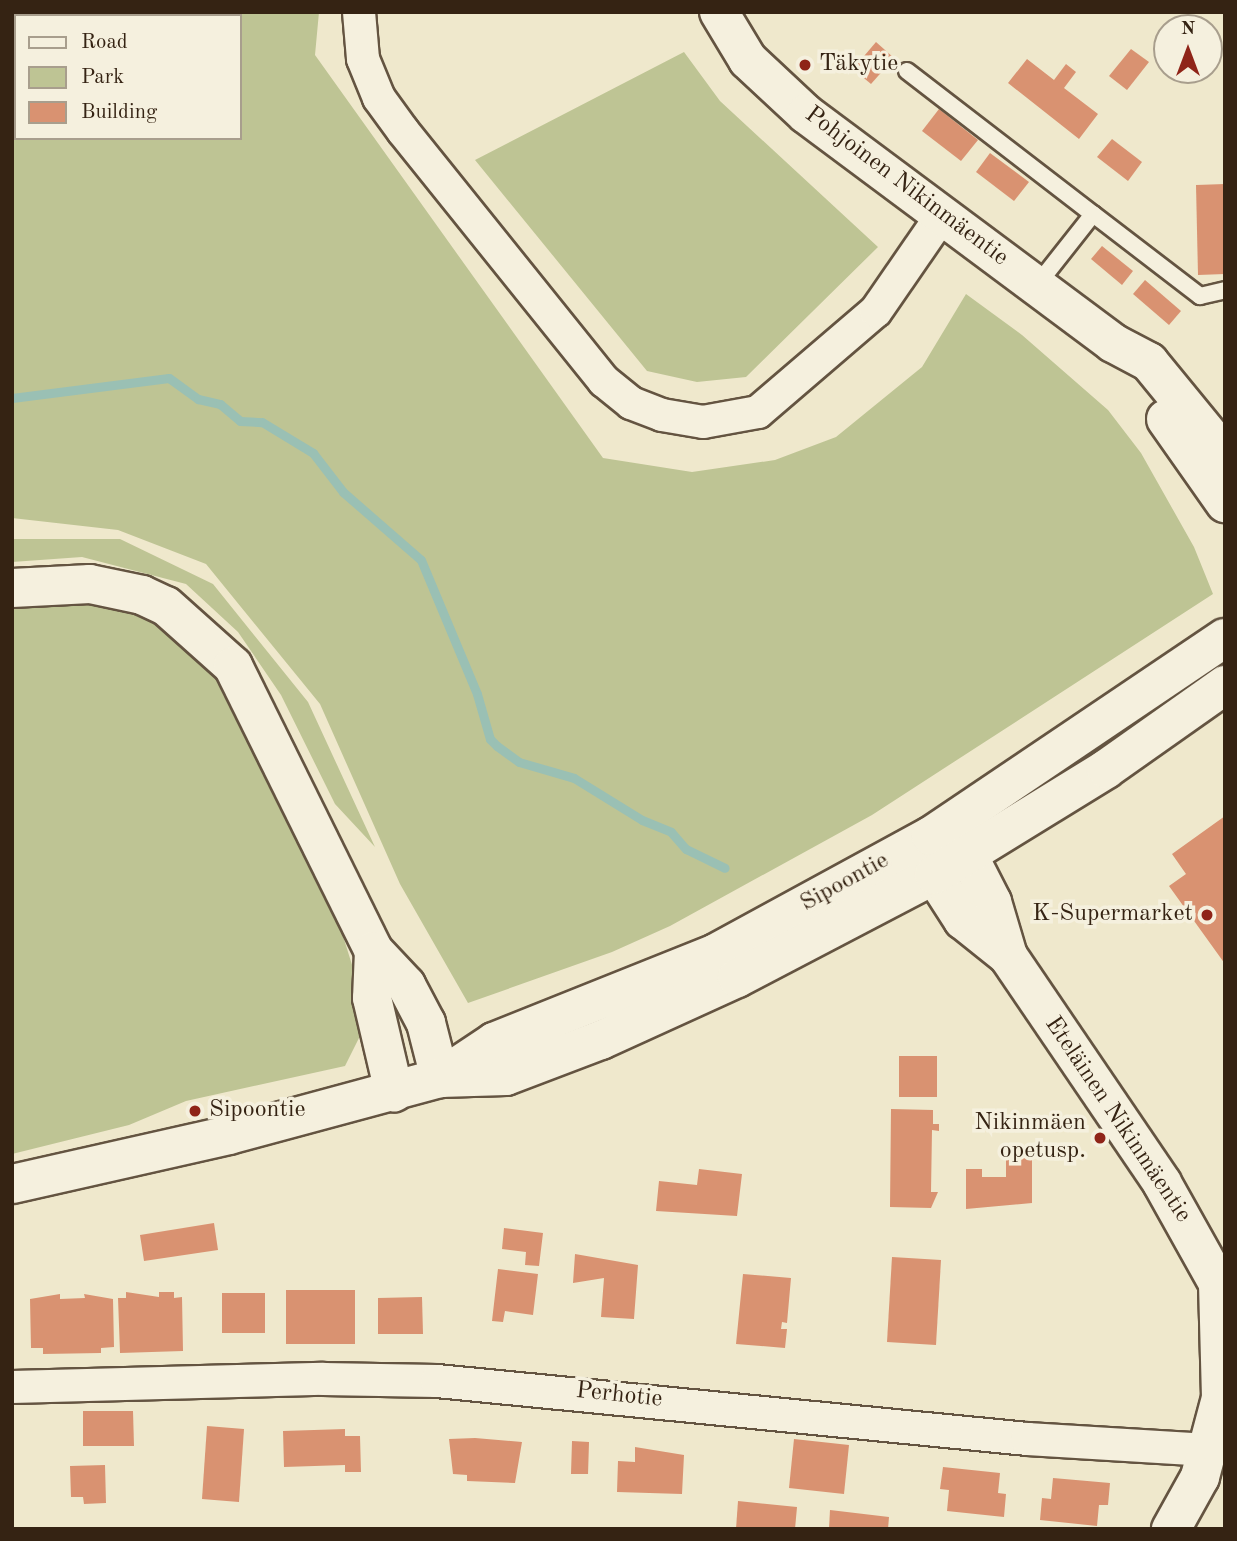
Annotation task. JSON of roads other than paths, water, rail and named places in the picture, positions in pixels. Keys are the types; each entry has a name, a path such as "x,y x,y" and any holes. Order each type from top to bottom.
{"street":[{"path":"359,12 363,59 379,98 403,131 604,381 631,404 662,415 703,422 730,421 758,412 876,311 943,214"},
{"name":"Pohjoinen Nikinmäentie","path":"719,12 748,60 806,114 1113,343 1149,362 1225,455"},
{"name":"Pohjoinen Nikinmäentie","path":"1113,343 1224,499"},
{"path":"12,588 62,583 117,588 166,606 211,643 233,666 268,730 374,951 406,985 426,1023 440,1078"},
{"name":"Sipoontie","path":"440,1078 494,1042 716,953 931,836 1225,639"},
{"name":"Sipoontie","path":"12,1184 440,1078 506,1076 601,1040 737,978 934,875 1106,769 1225,685"},
{"path":"931,836 968,855"},
{"name":"Eteläinen Nikinmäentie","path":"931,836 934,875 963,920 1008,957 1161,1184 1218,1263 1221,1398 1217,1450 1171,1529"},
{"name":"Eteläinen Nikinmäentie","path":"968,855 992,902 1008,957"},
{"path":"374,951 372,998 394,1091"},
{"name":"Perhotie","path":"12,1387 310,1379 437,1381 1016,1438 1217,1450"}],"lane":[{"path":"906,71 1200,296 1225,290"},
{"path":"1037,285 1093,214"}],"waterway":[{"path":"12,398 169,378 198,399 220,404 240,421 262,422 313,453 343,492 421,560 477,694 490,739 519,762 574,778 642,820 671,832 686,849 725,868"}],"place":[{"name":"Täkytie","path":"805,65"},
{"name":"K-Supermarket","path":"1207,915"},
{"name":"Sipoontie","path":"195,1111"},
{"name":"Nikinmäen opetusp.","path":"1100,1138"}]}
